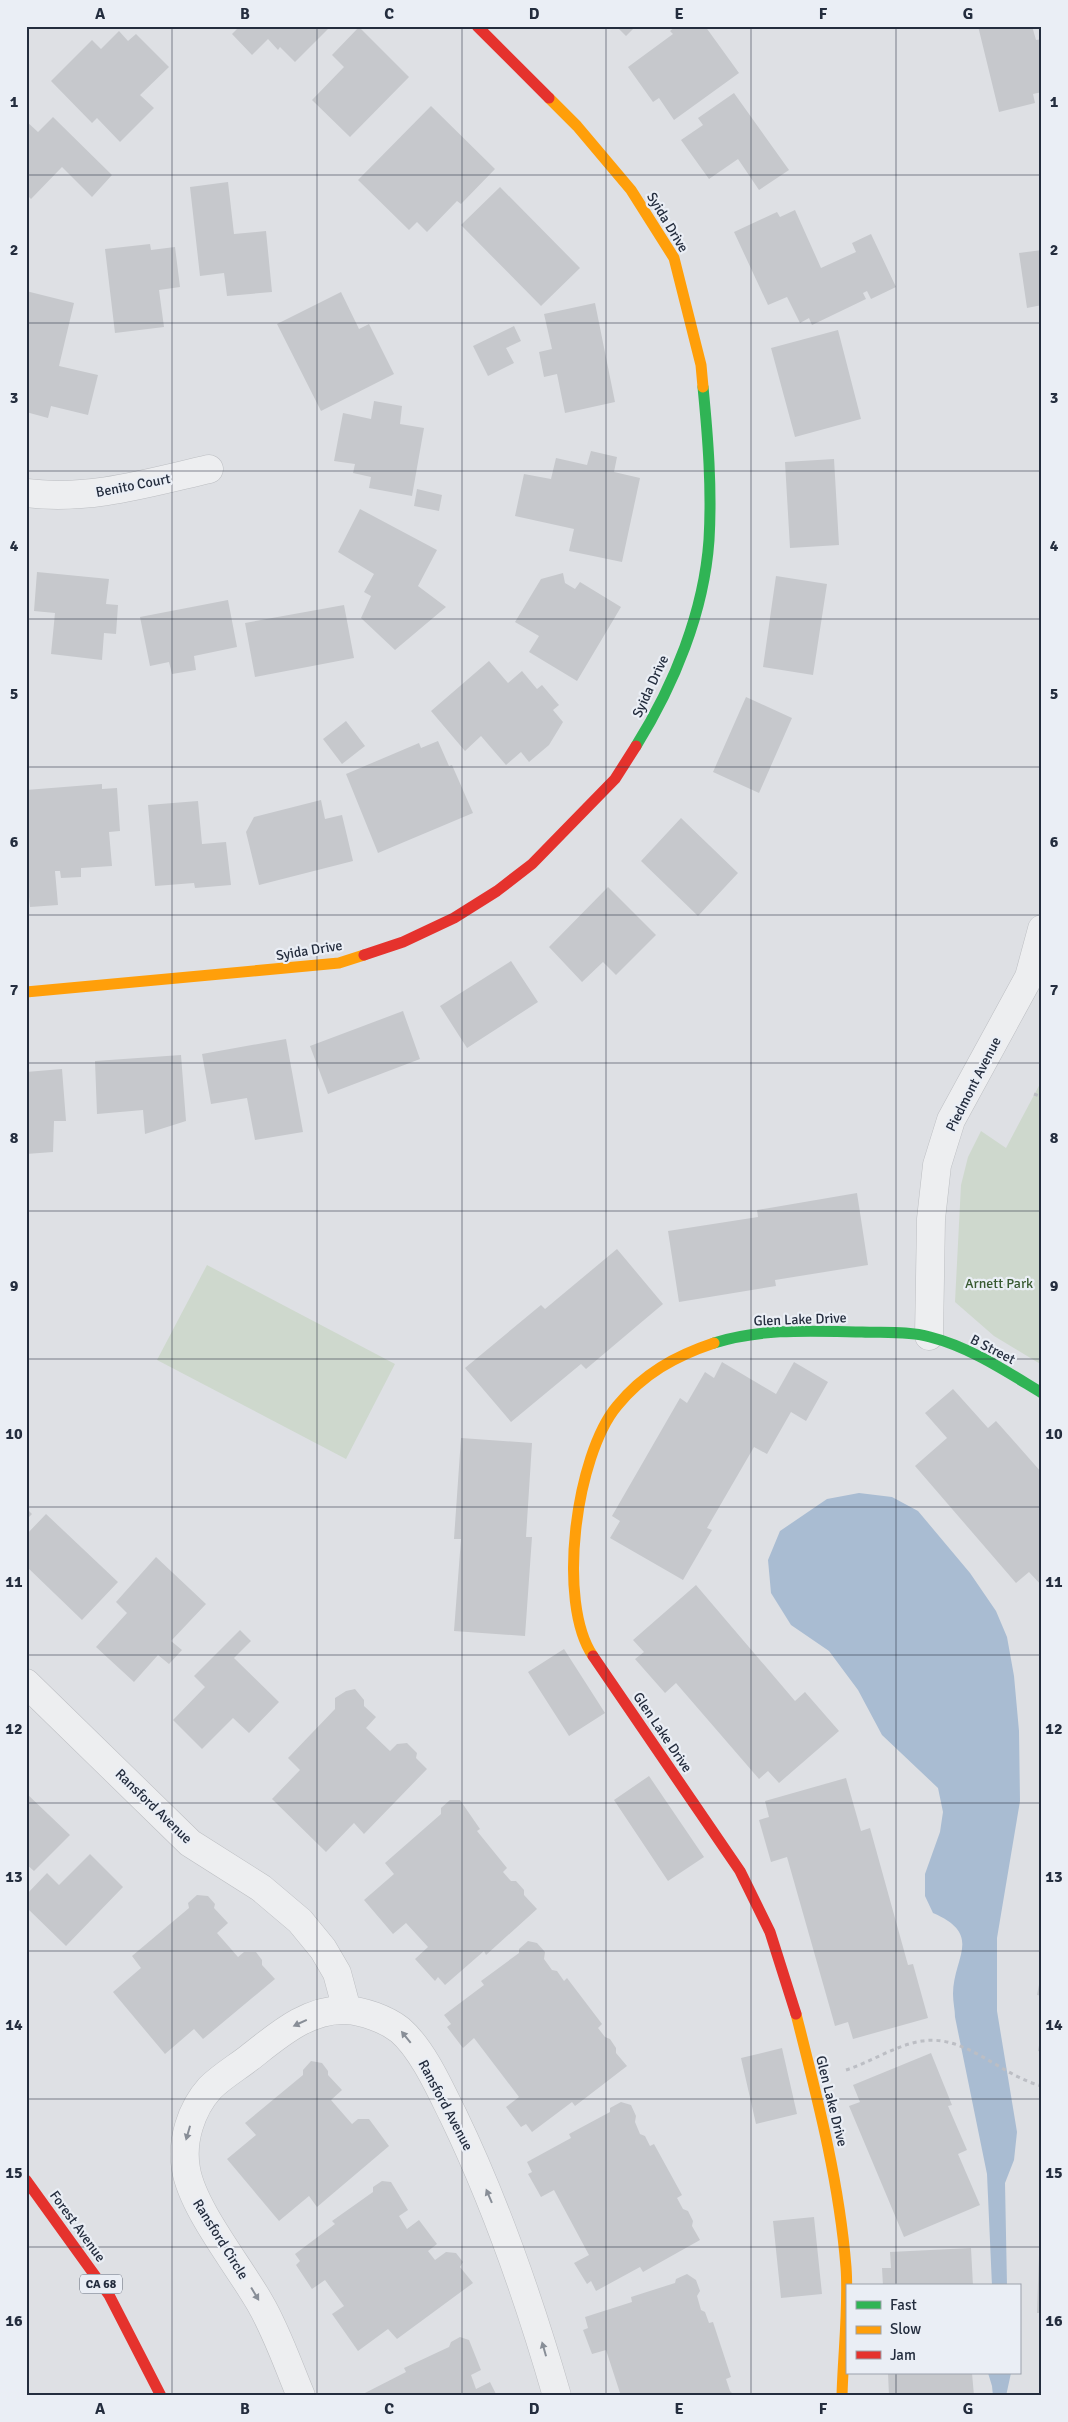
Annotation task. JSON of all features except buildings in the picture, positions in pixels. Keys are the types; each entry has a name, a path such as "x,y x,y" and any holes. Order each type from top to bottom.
{"street":[{"name":"Syida Drive","path":"26,992 339,963 403,942 454,918 498,891 532,864 615,779 647,728 677,668 699,602 709,541 710,465 701,365 674,258 631,190 577,126 477,26"},
{"name":"Benito Court","path":"26,493 52,496 105,493 209,470"},
{"name":"Piedmont Avenue","path":"929,1336 930,1219 937,1165 951,1120 1029,977 1042,928"},
{"name":"Glen Lake Drive","path":"842,2396 846,2269 839,2202 823,2120 791,1996 770,1932 740,1871 587,1647 576,1620 572,1589 573,1544 584,1486 600,1436 615,1407 637,1383 662,1363 692,1350 727,1339 773,1332 827,1330 929,1336"},
{"name":"B Street","path":"929,1336 969,1352 1042,1393"},
{"name":"Ransford Avenue","path":"26,1683 190,1843 262,1888 300,1921 323,1948 337,1973 347,2010 376,2017 400,2030 420,2055 438,2085 470,2150 510,2246 535,2319 557,2396"},
{"name":"Ransford Circle","path":"301,2396 261,2305 192,2192 186,2168 185,2138 196,2108 211,2088 286,2030 324,2012 347,2010"},
{"name":"Forest Avenue","path":"26,2180 109,2296 161,2396"}],"path":[{"path":"1034,1094 1042,1097"},
{"path":"812,2080 848,2070 908,2044 937,2040 958,2044 1012,2076 1042,2086"}],"green space":[{"name":"Arnett Park","path":"1042,1080 1042,1365 994,1336 955,1302 961,1185 968,1157 981,1131 1006,1148"},
{"path":"207,1265 395,1364 346,1459 157,1360"}],"water":[{"path":"859,1493 892,1497 918,1511 970,1573 996,1611 1007,1637 1014,1676 1019,1731 1020,1801 997,1938 997,2011 1017,2132 1014,2160 1005,2183 1007,2284 992,2284 987,2174 955,2017 954,1981 962,1948 962,1939 958,1930 949,1921 933,1913 925,1896 925,1874 940,1832 943,1812 938,1788 882,1735 858,1690 829,1651 791,1625 771,1593 768,1560 780,1531 827,1499"},
{"path":"988,2374 1011,2374 1006,2396 993,2396"}],"traffic: fast":[{"path":"636,746 650,723 674,673 694,621 701,594 706,567 710,521 708,444 703,387"},
{"path":"714,1343 750,1335 787,1332 825,1331 922,1335 945,1341 974,1354 1042,1393"}],"traffic: slow":[{"path":"549,98 577,126 631,190 674,258 701,365 703,387"},
{"path":"26,992 339,963 364,955"},
{"path":"593,1656 582,1632 575,1601 574,1566 576,1529 582,1492 591,1458 603,1429 617,1406 638,1384 673,1360 714,1343"},
{"path":"796,2014 833,2171 843,2235 847,2284"},
{"path":"842,2396 846,2318"}],"traffic: jam":[{"path":"477,26 549,98"},
{"path":"364,955 403,942 454,918 497,891 532,864 615,779 636,746"},
{"path":"593,1656 740,1871 770,1932 796,2014"},
{"path":"26,2180 109,2295 161,2396"}]}
